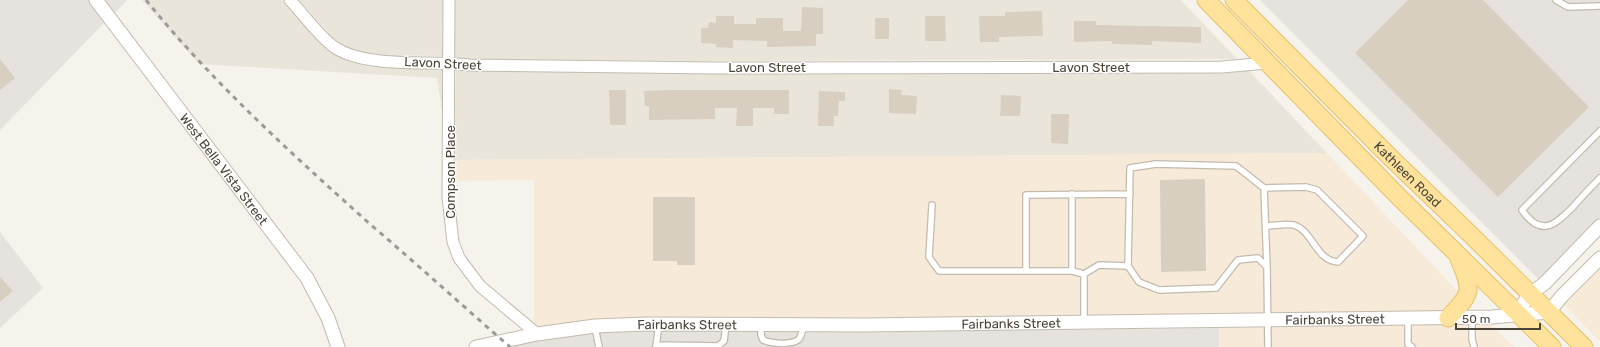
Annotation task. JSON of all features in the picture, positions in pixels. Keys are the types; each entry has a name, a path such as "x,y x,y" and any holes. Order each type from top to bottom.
{"main road":[{"name":"Kathleen Road","path":"1206,0 1267,63 1552,347"},
{"name":"Kathleen Road","path":"1234,0 1390,158 1584,347"},
{"path":"1448,318 1464,302 1468,289 1467,277 1455,251"}],"street":[{"name":"West Bella Vista Street","path":"96,0 306,278 328,318 338,347"},
{"name":"Lavon Street","path":"290,0 333,46 348,55 370,61 450,63 469,65 708,68 1222,67 1267,63"},
{"name":"Compson Place","path":"449,0 450,63 448,197 453,242 459,258 480,286 537,334"},
{"path":"1517,313 1530,294 1545,283 1600,226"},
{"path":"1548,312 1560,297 1600,258"},
{"name":"Fairbanks Street","path":"476,347 537,334 595,326 659,324 804,325 1268,321 1472,318 1517,313 1548,312"}],"lane":[{"path":"1556,0 1568,7 1600,6"},
{"path":"1600,130 1522,210 1530,221 1542,227 1550,226 1560,220 1600,178"},
{"path":"1266,226 1293,225 1301,229 1323,256 1332,261 1338,262 1363,236 1317,190 1306,187 1264,188 1236,166 1156,164 1130,168 1128,266 1139,282 1159,290 1216,288 1238,260 1258,258 1267,267"},
{"path":"1264,188 1268,347"},
{"path":"1072,194 1072,271"},
{"path":"1026,271 1026,195 1130,194"},
{"path":"932,206 929,257 939,271 1072,271 1084,274 1099,264 1128,266"},
{"path":"1084,274 1084,323"},
{"path":"1408,318 1408,344 1412,347"},
{"path":"1472,318 1472,339 1474,347"},
{"path":"659,324 656,346 718,346 722,344 725,338 726,324"},
{"path":"761,325 763,340 769,343 798,340 801,336 804,325"},
{"path":"595,326 599,347"}],"shaded area":[{"path":"0,0 88,0 105,22 0,130"},
{"path":"103,0 127,0 114,14"},
{"path":"142,0 282,0 329,51 347,61 369,67 444,69 443,117 437,78 199,64"},
{"path":"299,0 443,0 444,56 371,55 351,49 336,41"},
{"path":"454,0 1181,0 1237,59 716,61 469,59 455,57"},
{"path":"1260,0 1600,0 1600,217 1539,280"},
{"path":"456,70 716,74 1222,73 1249,71 1327,153 454,160"},
{"path":"1327,153 1461,295 1445,311 865,319 594,320 539,327 534,323 534,180 454,181 454,160"},
{"path":"0,232 43,288 0,328"},
{"path":"1600,267 1600,342 1563,304"},
{"path":"1489,323 1514,347 1219,347 1219,328 1445,324 1447,327 1450,324"},
{"path":"1219,328 1219,347 502,347 595,333 646,331 865,332"}],"building":[{"path":"1408,0 1483,0 1589,107 1498,197 1355,53"},
{"path":"802,7 823,8 823,34 816,34 816,46 767,47 767,41 733,40 733,48 716,47 716,44 701,43 701,28 708,28 709,22 716,23 716,16 734,16 734,24 756,24 756,18 783,18 783,31 801,31"},
{"path":"1042,11 1043,36 999,37 999,42 980,42 979,16 1005,16 1005,12"},
{"path":"925,16 945,16 946,41 925,41"},
{"path":"875,18 889,18 889,39 875,39"},
{"path":"1074,21 1096,21 1096,25 1201,27 1201,43 1152,41 1152,45 1112,44 1112,41 1074,42"},
{"path":"0,59 15,78 0,90"},
{"path":"889,89 902,90 901,95 917,96 916,114 889,113"},
{"path":"609,90 626,90 626,125 610,125"},
{"path":"789,90 789,114 774,114 774,108 753,108 753,126 736,126 737,108 715,108 715,119 649,120 649,106 645,106 644,91"},
{"path":"819,91 845,92 845,101 839,101 838,116 834,116 834,126 818,126"},
{"path":"1001,95 1021,96 1020,116 1000,116"},
{"path":"1051,114 1069,114 1068,144 1051,143"},
{"path":"1205,179 1206,271 1161,272 1160,180"},
{"path":"653,197 695,197 695,265 677,265 677,261 653,261"},
{"path":"0,277 13,291 0,302"}],"railway":[{"path":"146,0 198,60 254,117 312,172 510,347"}]}
